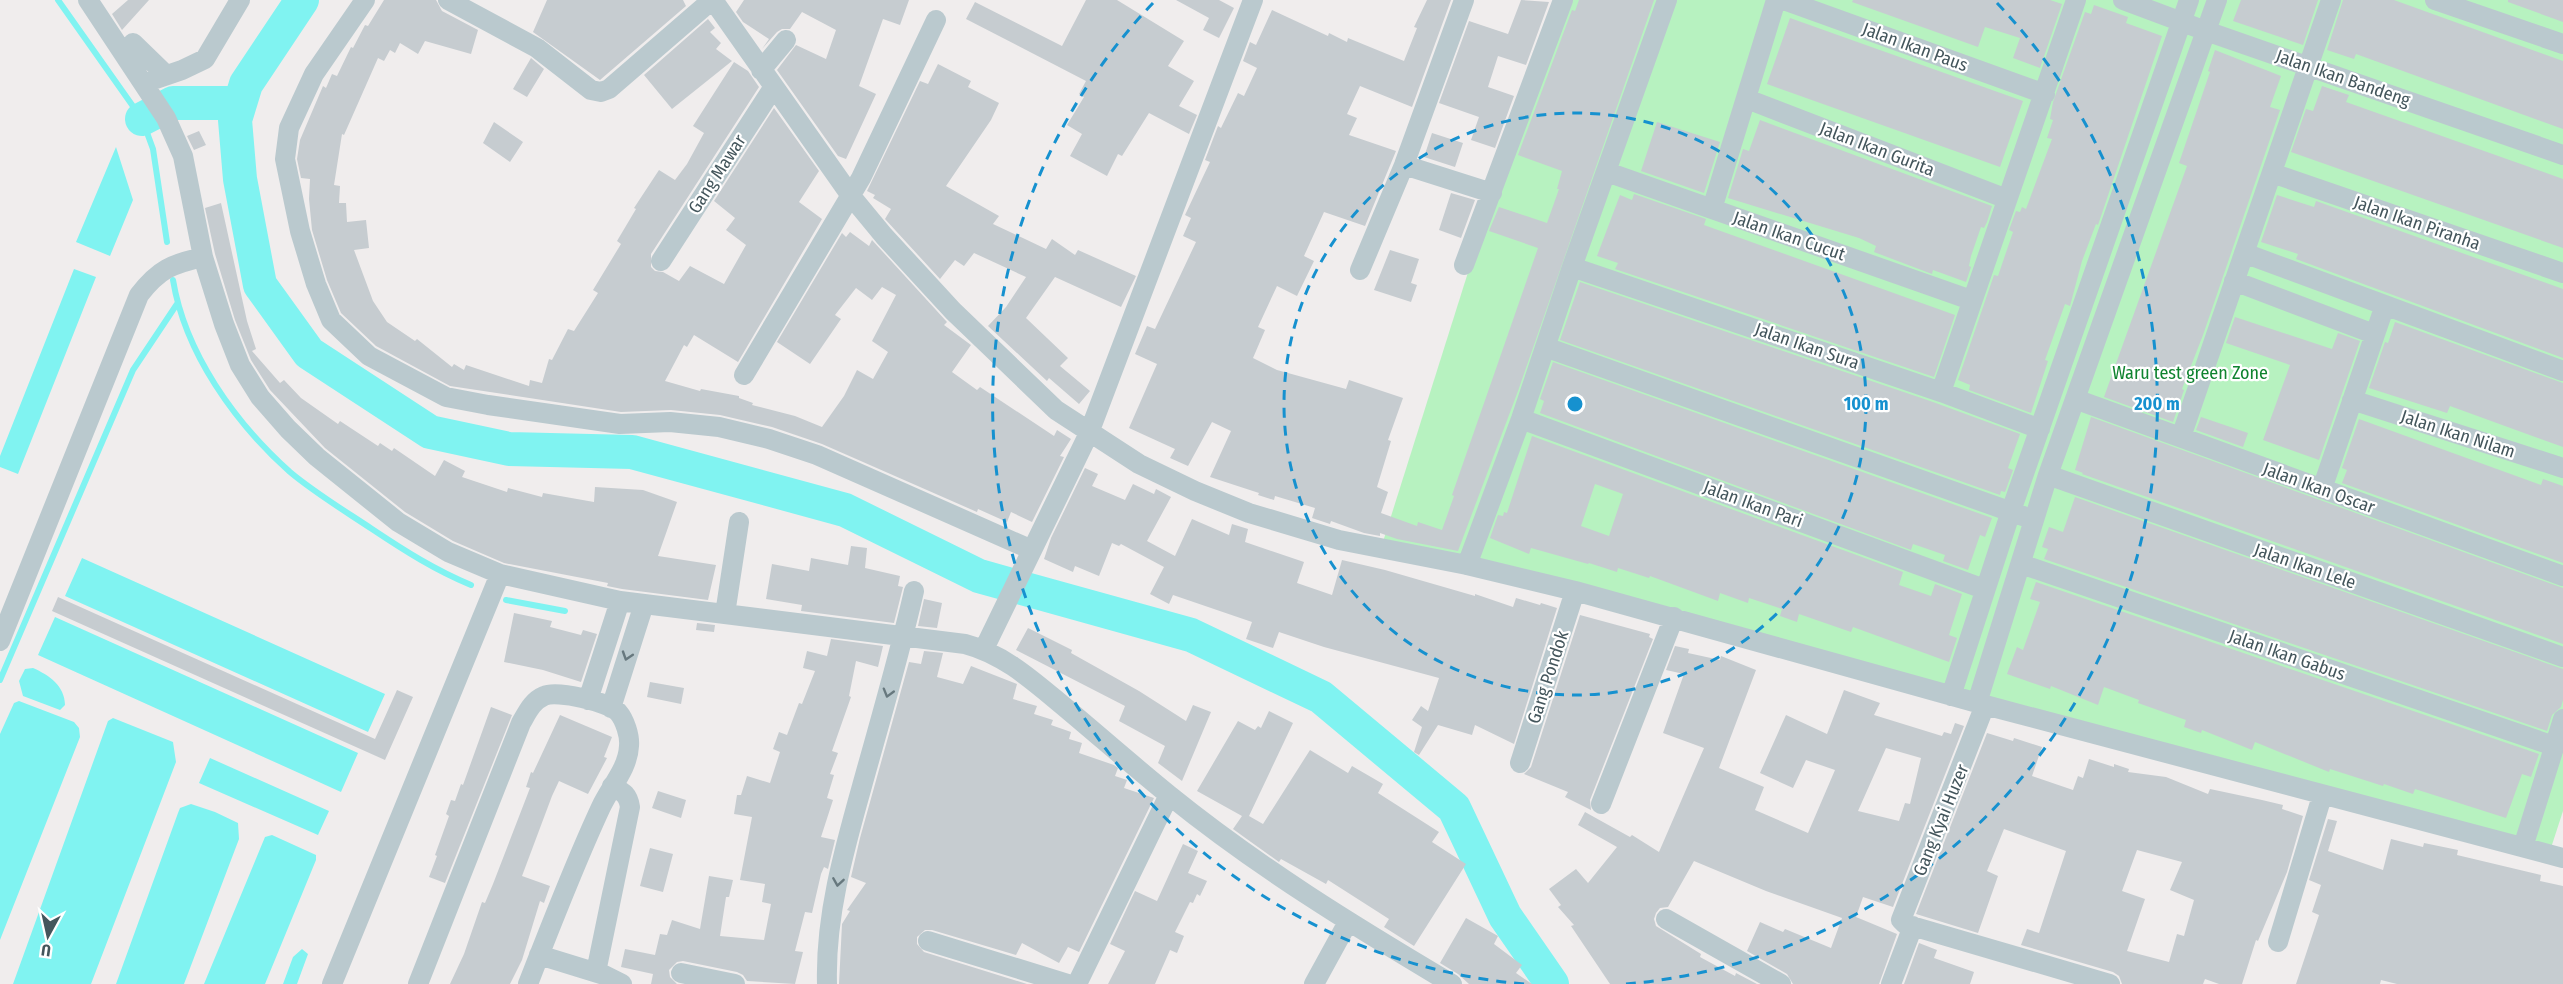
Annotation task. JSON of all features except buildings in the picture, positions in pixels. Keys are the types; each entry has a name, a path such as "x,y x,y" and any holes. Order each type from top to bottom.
{"street":[{"path":"88,0 166,118 183,156 195,259 240,365 260,397 288,429 317,457 398,522 448,552 500,574 620,601 965,644 984,649 1025,675 1169,795 1257,862 1348,922 1452,984"},
{"path":"148,91 166,75 205,59 240,0"},
{"path":"365,0 314,74 289,128 285,159 300,231 330,320 369,356 446,397 620,424 670,422 719,427 769,439 817,455 1029,557"},
{"path":"448,0 537,48 591,90 602,92 609,89 713,0 851,196 884,236 961,318 1056,410 1139,464 1195,491 1249,513 1339,540 1467,565 1575,591 1951,696 2563,858"},
{"path":"1360,270 1404,165 1464,0"},
{"path":"1464,265 1563,0"},
{"path":"1467,565 1521,419 1572,267 1667,0"},
{"path":"1712,209 1776,0"},
{"name":"Jalan Ikan Paus","path":"1784,0 2045,94"},
{"path":"1941,392 2076,0"},
{"name":"Jalan Ikan Bandeng","path":"2123,0 2205,31 2563,155"},
{"path":"1951,696 1984,589 2189,0"},
{"path":"1981,704 2048,475 2217,0"},
{"path":"2181,437 2331,0"},
{"path":"2435,0 2563,44"},
{"path":"984,649 1089,433 1247,2"},
{"path":"744,375 851,196 936,20"},
{"path":"761,70 786,40"},
{"path":"133,43 166,75"},
{"name":"Gang Mawar","path":"661,261 773,88"},
{"name":"Jalan Ikan Gurita","path":"1747,99 2007,199"},
{"path":"1404,165 1492,193"},
{"name":"Jalan Ikan Cucut","path":"1607,172 1971,300"},
{"name":"Jalan Ikan Piranha","path":"2272,173 2563,273"},
{"path":"2102,250 2125,258"},
{"path":"2244,253 2563,371"},
{"path":"0,641 139,294 153,277 165,268 195,259"},
{"name":"Jalan Ikan Sura","path":"1572,267 1941,392 2040,429"},
{"path":"2234,281 2374,334"},
{"path":"2322,489 2385,305"},
{"path":"1545,347 2034,520"},
{"name":"Jalan Ikan Oscar","path":"2075,399 2563,576"},
{"name":"Jalan Ikan Nilam","path":"2352,400 2563,468"},
{"name":"Jalan Ikan Pari","path":"1521,419 1984,589"},
{"name":"Jalan Ikan Lele","path":"2048,475 2563,657"},
{"path":"725,614 739,522"},
{"name":"Jalan Ikan Gabus","path":"2021,564 2554,746"},
{"path":"333,984 500,574"},
{"path":"827,984 828,942 843,853 914,591"},
{"name":"Gang Pondok","path":"1520,763 1575,591"},
{"path":"588,700 620,601"},
{"path":"610,708 644,604"},
{"path":"1601,804 1674,617"},
{"path":"418,984 521,723 532,704 544,695 558,694 588,700 618,712 625,723 629,744 626,764 601,806 528,984"},
{"name":"Gang Kyai Huzer","path":"1913,926 1905,924 1902,918 1949,802 1981,704"},
{"path":"2523,847 2563,719"},
{"path":"596,972 630,807 628,797 624,792 612,786"},
{"path":"1077,984 1169,795"},
{"path":"2278,942 2322,796"},
{"path":"1666,919 1781,984"},
{"path":"1314,984 1348,922"},
{"path":"1891,984 1913,926 2110,984"},
{"path":"928,941 1068,984"},
{"path":"539,956 596,972 622,984"},
{"path":"681,973 735,984"}],"green space":[{"name":"Waru test green Zone","path":"1554,0 2563,0 2563,811 2549,854 1381,548"}],"water":[{"path":"116,147 133,200 110,256 76,242"},
{"path":"74,269 96,277 18,474 0,467 0,456"},
{"path":"82,558 385,694 368,732 65,596"},
{"path":"55,617 358,753 341,792 38,655"},
{"path":"33,668 45,674 59,687 65,705 60,710 23,696 19,681 25,669"},
{"path":"19,701 74,722 79,728 80,737 0,940 0,734 14,703"},
{"path":"113,718 173,742 176,762 91,984 13,984 108,721"},
{"path":"210,758 329,811 318,835 199,783"},
{"path":"191,804 238,823 239,839 184,984 116,984 180,808"},
{"path":"272,835 316,855 316,860 265,984 204,984 265,837"},
{"path":"302,949 308,954 297,984 283,984 293,957"}],"waterway":[{"path":"58,0 142,119 153,149 167,242"},
{"path":"302,0 246,84 235,120 240,179 260,285 309,353 430,432 509,449 632,452 845,510 979,576 1191,635 1321,697 1454,808 1505,916 1552,984"},
{"path":"142,119 173,103 240,103"},
{"path":"173,280 179,307 189,334 215,385 250,432 270,453 300,480 341,509 420,560 471,585"},
{"path":"0,680 133,370 177,304"},
{"path":"506,600 565,611"}]}
